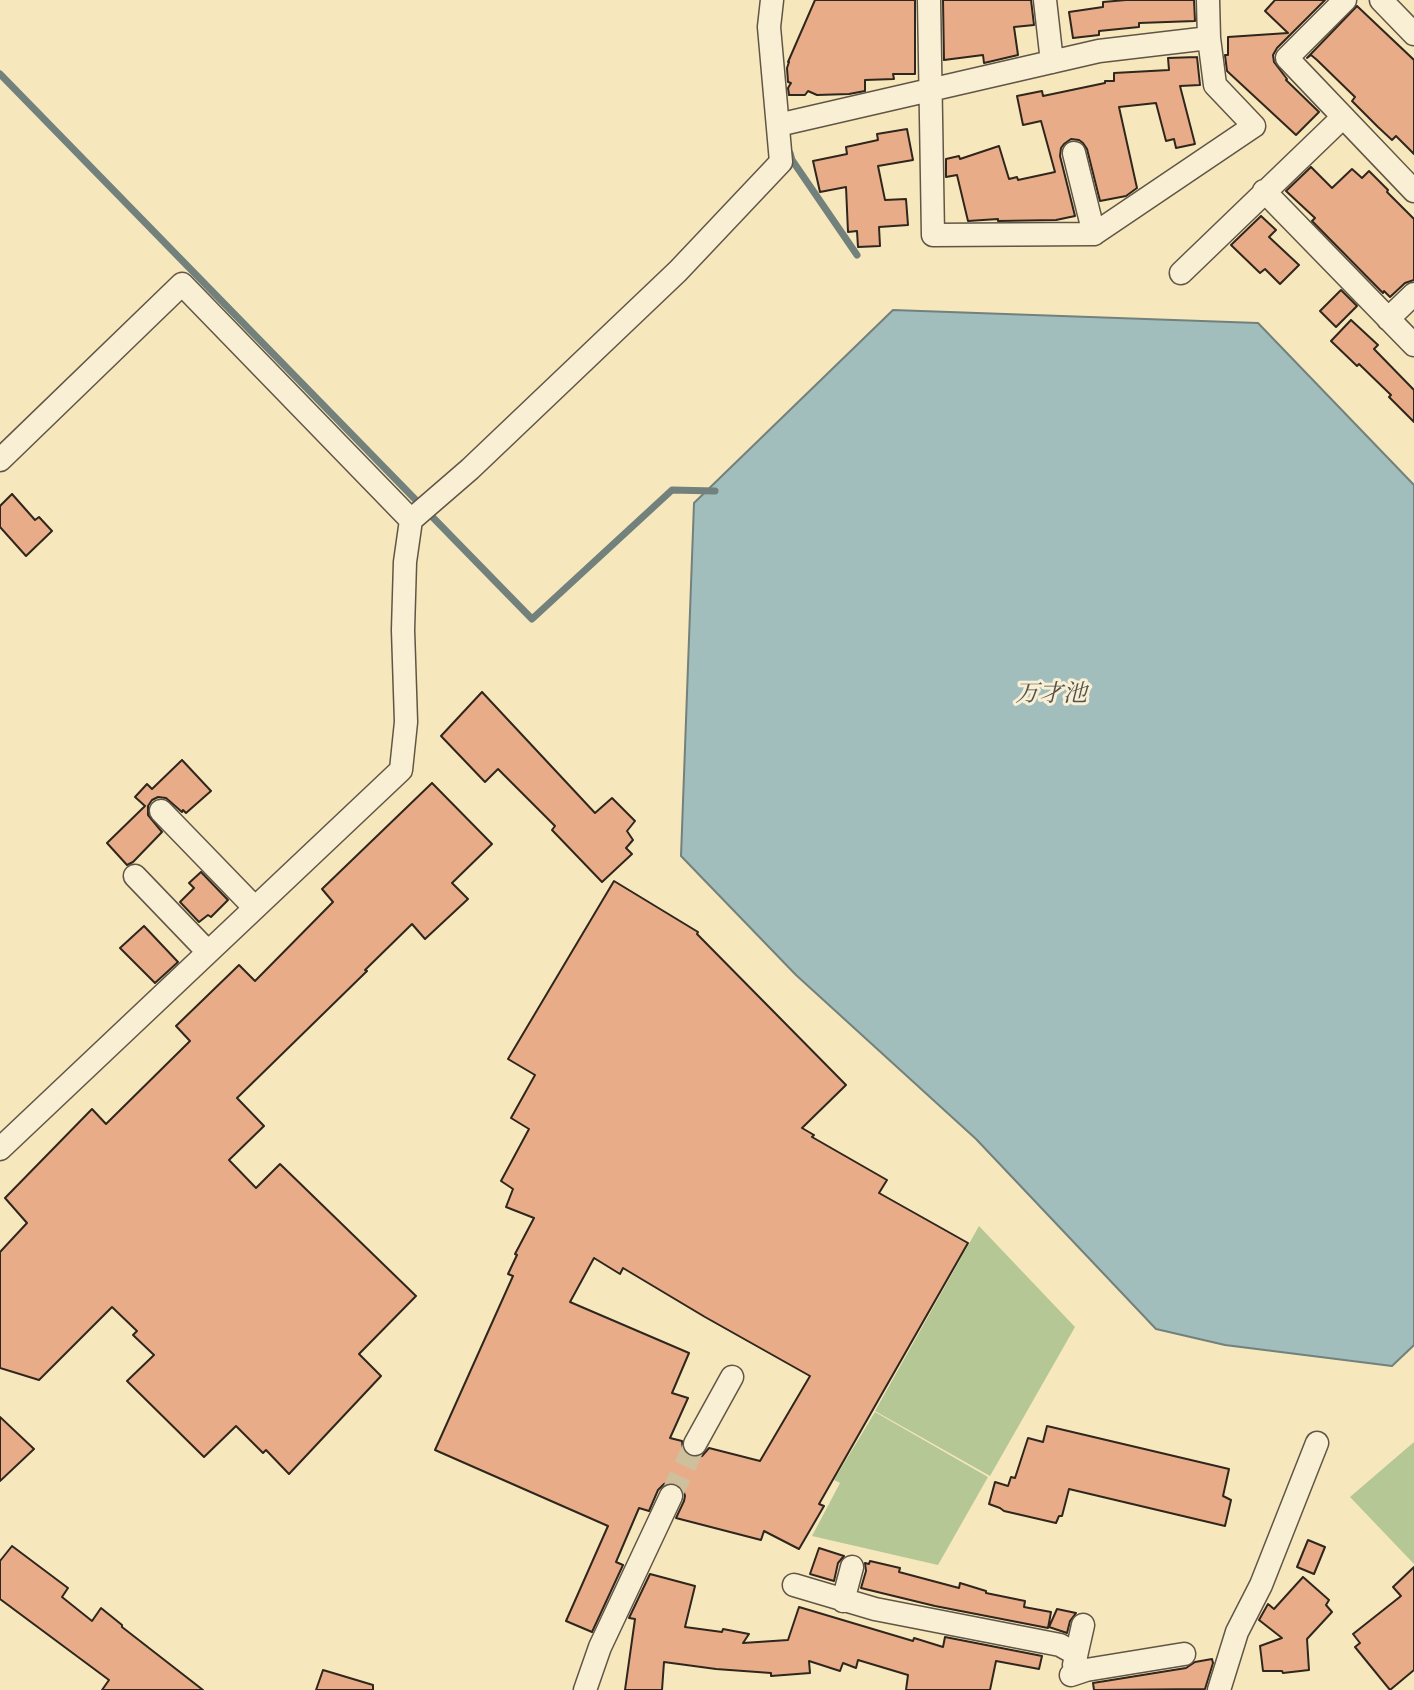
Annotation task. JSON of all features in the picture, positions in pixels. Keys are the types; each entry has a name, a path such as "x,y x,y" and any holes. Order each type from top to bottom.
{"street":[{"path":"0,1149 401,770 406,722 403,630 405,562 411,520 470,469 678,271 781,162 769,27 772,0"},
{"path":"1045,0 1052,62"},
{"path":"936,10 930,90 933,235 1094,234 1254,126 1215,85 1208,0"},
{"path":"1345,0 1287,58 1414,191"},
{"path":"1381,0 1414,34"},
{"path":"778,125 1099,51 1209,38"},
{"path":"1181,273 1343,117"},
{"path":"1074,153 1094,234"},
{"path":"1264,191 1414,345"},
{"path":"0,460 182,284 411,520"},
{"path":"1388,319 1414,294"},
{"path":"161,811 255,908"},
{"path":"135,876 208,952"},
{"path":"695,1444 732,1377"},
{"path":"1219,1690 1237,1632 1261,1585 1317,1443"},
{"path":"585,1690 600,1647 671,1496"},
{"path":"843,1601 852,1567"},
{"path":"794,1585 875,1609 1060,1645 1072,1673"},
{"path":"1072,1673 1083,1625"},
{"path":"1072,1673 1184,1654"}],"green space":[{"path":"979,1226 1075,1327 990,1476 875,1411"},
{"path":"875,1412 988,1477 938,1565 812,1536 840,1483 834,1480"},
{"path":"1414,1442 1414,1564 1350,1497"}],"water":[{"name":"万才池","path":"893,310 1258,323 1414,485 1414,1345 1392,1366 1225,1345 1156,1329 976,1139 796,975 681,856 694,503"}],"building":[{"path":"815,0 915,0 915,74 893,74 894,79 865,80 865,91 849,94 817,95 808,91 805,95 789,95 788,62"},
{"path":"943,0 1031,0 1034,25 1014,27 1018,55 984,63 983,55 944,60"},
{"path":"1194,0 1195,21 1139,23 1139,27 1099,31 1099,35 1073,38 1069,12 1103,7 1103,2"},
{"path":"1275,0 1325,0 1273,55 1286,80 1319,112 1296,135 1227,71 1225,55 1228,55 1228,37 1288,33 1265,11"},
{"path":"1357,6 1414,60 1414,154 1396,136 1392,140 1378,127 1352,101 1355,97 1317,60 1311,55 1307,58"},
{"path":"1197,57 1200,85 1180,86 1195,144 1176,148 1174,139 1166,141 1156,103 1119,107 1137,188 1126,196 1100,201 1087,149 1079,140 1071,139 1061,148 1060,156 1075,216 1056,220 968,221 957,175 946,177 946,159 959,156 960,159 999,146 1009,179 1055,172 1041,121 1023,125 1017,96 1042,91 1043,96 1114,81 1114,73 1169,70 1168,58"},
{"path":"907,129 913,160 878,166 885,200 906,199 908,225 879,227 880,246 858,247 857,231 848,232 846,187 820,192 813,161 847,154 846,147 878,140 877,134"},
{"path":"1311,167 1332,188 1352,169 1362,178 1369,171 1388,190 1414,219 1414,280 1405,283 1390,297 1383,293 1312,221 1315,218 1286,191"},
{"path":"1261,216 1276,230 1269,237 1299,265 1280,284 1265,269 1260,273 1231,245"},
{"path":"1341,290 1357,306 1336,327 1320,311"},
{"path":"1351,320 1378,345 1374,349 1414,390 1414,422 1389,397 1391,395 1331,341"},
{"path":"12,494 35,520 39,517 52,531 26,556 0,527 0,506"},
{"path":"482,692 595,813 612,798 635,821 627,831 633,840 626,848 632,854 602,882 552,830 555,826 498,769 485,782 441,736"},
{"path":"182,760 211,791 186,813 166,798 152,800 148,815 162,832 127,865 107,843 145,806 135,797 147,784 152,789"},
{"path":"432,783 492,844 452,883 468,899 425,939 412,924 237,1098 264,1126 229,1160 256,1188 280,1164 416,1296 359,1354 381,1376 289,1474 236,1426 204,1457 127,1381 154,1355 133,1335 137,1331 112,1307 39,1380 0,1368 0,1252 27,1223 5,1198 92,1109 106,1124 190,1041 176,1026 239,965 255,981 333,902 322,889"},
{"path":"201,872 228,900 211,917 208,915 199,922 180,902 194,888 189,883"},
{"path":"614,881 698,932 846,1085 802,1128 814,1135 812,1137 887,1180 879,1193 968,1243 819,1504 824,1506 799,1549 764,1531 761,1540 676,1518 684,1501 683,1489 676,1483 664,1484 649,1511 639,1508 616,1562 623,1565 592,1632 566,1621 608,1526 435,1450 513,1276 508,1274 515,1254 534,1218 506,1207 513,1189 501,1181 529,1129 511,1118 535,1075 508,1059","holes":["594,1258 620,1274 623,1268 810,1376 760,1461 709,1448 702,1456 689,1457 683,1451 682,1441 670,1438 688,1398 672,1393 689,1353 570,1302"]},
{"path":"144,926 178,962 155,983 120,948"},
{"path":"0,1417 34,1449 0,1481"},
{"path":"1047,1426 1229,1469 1223,1496 1231,1500 1225,1526 1069,1489 1062,1516 1056,1523 1004,1511 989,1504 995,1482 1008,1486 1011,1477 1015,1478 1028,1438 1043,1442"},
{"path":"1308,1540 1325,1547 1314,1574 1297,1567"},
{"path":"12,1546 68,1588 62,1597 92,1621 101,1608 203,1690 102,1690 109,1680 0,1599 0,1561"},
{"path":"819,1548 844,1556 838,1563 834,1581 810,1574"},
{"path":"870,1561 959,1588 960,1583 986,1593 1025,1601 1024,1607 1051,1612 1048,1628 861,1588 865,1563 869,1564"},
{"path":"1414,1567 1414,1670 1390,1690 1355,1647 1360,1643 1353,1634 1401,1596 1393,1587"},
{"path":"650,1574 695,1586 685,1627 749,1634 743,1643 788,1640 799,1607 913,1641 914,1638 943,1647 945,1637 1042,1656 1039,1669 996,1661 990,1690 906,1690 908,1675 858,1660 856,1668 843,1663 840,1671 809,1661 810,1673 771,1676 771,1673 664,1662 662,1690 625,1690 635,1619 629,1618"},
{"path":"1303,1577 1329,1600 1326,1605 1332,1612 1307,1639 1309,1670 1283,1673 1263,1671 1260,1646 1282,1638 1259,1620 1268,1604 1274,1609"},
{"path":"1057,1609 1076,1613 1067,1633 1049,1627"},
{"path":"1212,1659 1205,1689 1094,1690 1093,1683 1186,1668 1195,1662"},
{"path":"323,1670 373,1685 373,1690 316,1690"}],"waterway":[{"path":"0,74 532,619 672,490 715,491"},
{"path":"790,153 857,255"}],"tunnel":[{"path":"671,1496 695,1444"}]}
